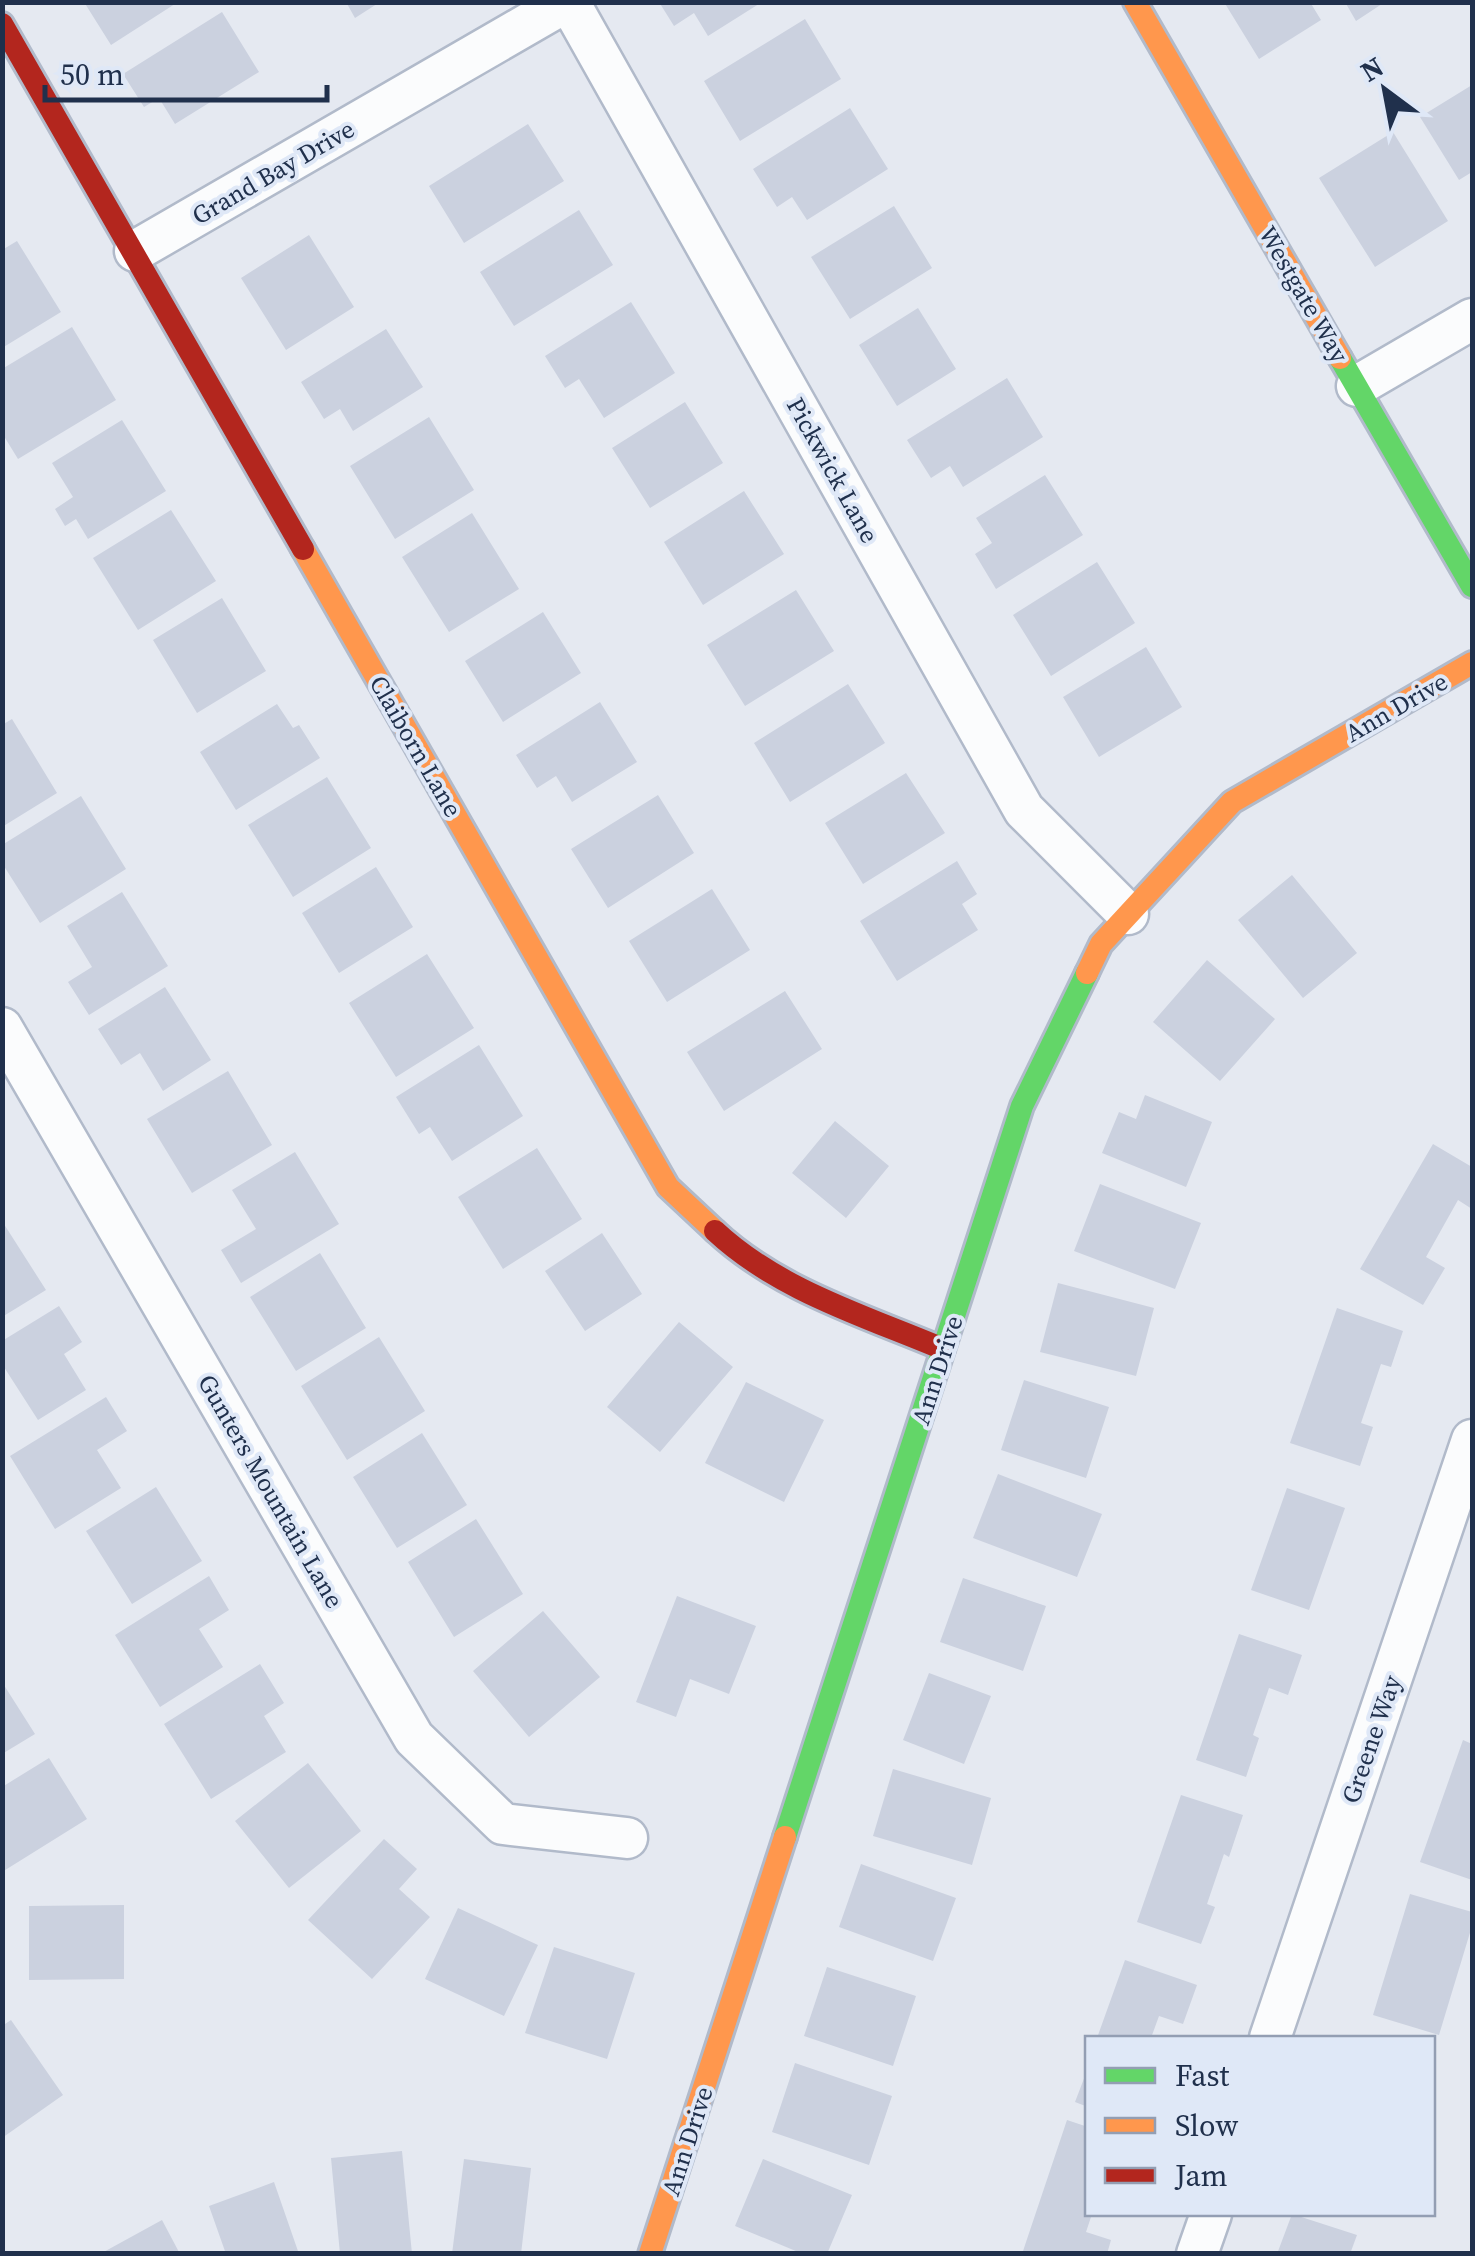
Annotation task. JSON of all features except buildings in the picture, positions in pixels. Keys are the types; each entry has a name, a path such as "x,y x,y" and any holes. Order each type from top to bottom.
{"street":[{"name":"Grand Bay Drive","path":"135,252 568,2"},
{"name":"Pickwick Lane","path":"568,2 1024,810 1128,914"},
{"name":"Westgate Way","path":"1135,2 1472,586"},
{"name":"Claiborn Lane","path":"2,24 668,1187 735,1250 780,1280 944,1349"},
{"path":"1357,386 1472,318"},
{"name":"Ann Drive","path":"650,2254 1022,1106 1101,944 1232,802 1472,663"},
{"name":"Gunters Mountain Lane","path":"2,1028 414,1738 503,1824 627,1838"},
{"name":"Greene Way","path":"1271,2036 1472,1440"},
{"path":"1198,2254 1210,2216"}],"traffic: fast":[{"path":"1340,358 1472,586"},
{"path":"785,1837 1022,1106 1087,973"}],"traffic: slow":[{"path":"1135,2 1340,358"},
{"path":"303,549 668,1187 715,1231"},
{"path":"1087,973 1101,944 1232,802 1472,663"},
{"path":"650,2254 785,1837"}],"traffic: jam":[{"path":"2,24 303,549"},
{"path":"715,1231 794,1286 943,1349"}]}
